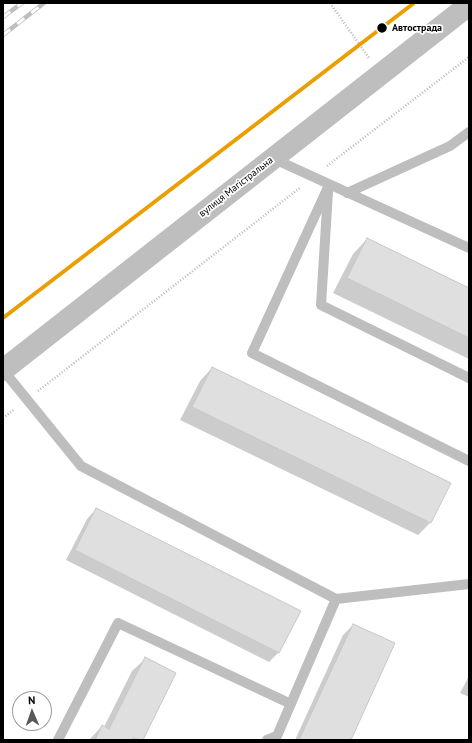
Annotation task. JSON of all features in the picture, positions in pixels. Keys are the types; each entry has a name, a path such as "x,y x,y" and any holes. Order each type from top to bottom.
{"street":[{"name":"вулиця Магістральна","path":"3,370 380,73 469,5"}],"lane":[{"path":"347,193 450,146 469,132"},
{"path":"272,158 328,185 469,248"},
{"path":"328,185 321,305 469,378"},
{"path":"328,185 252,353 469,461"},
{"path":"3,370 81,466 336,599 469,584"},
{"path":"267,740 277,736 336,599"},
{"path":"58,740 118,623 291,704"}],"path":[{"path":"330,3 380,73"},
{"path":"3,418 469,57"}],"building":[{"path":"367,238 469,288 469,338 347,278"},
{"path":"212,367 451,483 431,523 192,407"},
{"path":"96,508 301,611 279,653 75,550"},
{"path":"353,624 395,643 351,740 299,740"},
{"path":"145,657 176,673 143,740 133,738 132,740 95,740 102,725 109,729"}],"railway":[{"path":"3,17 22,3"},
{"path":"3,35 44,3"}],"transit line":[{"path":"3,318 414,3"}],"place":[{"name":"Автострада","path":"382,28"}]}
